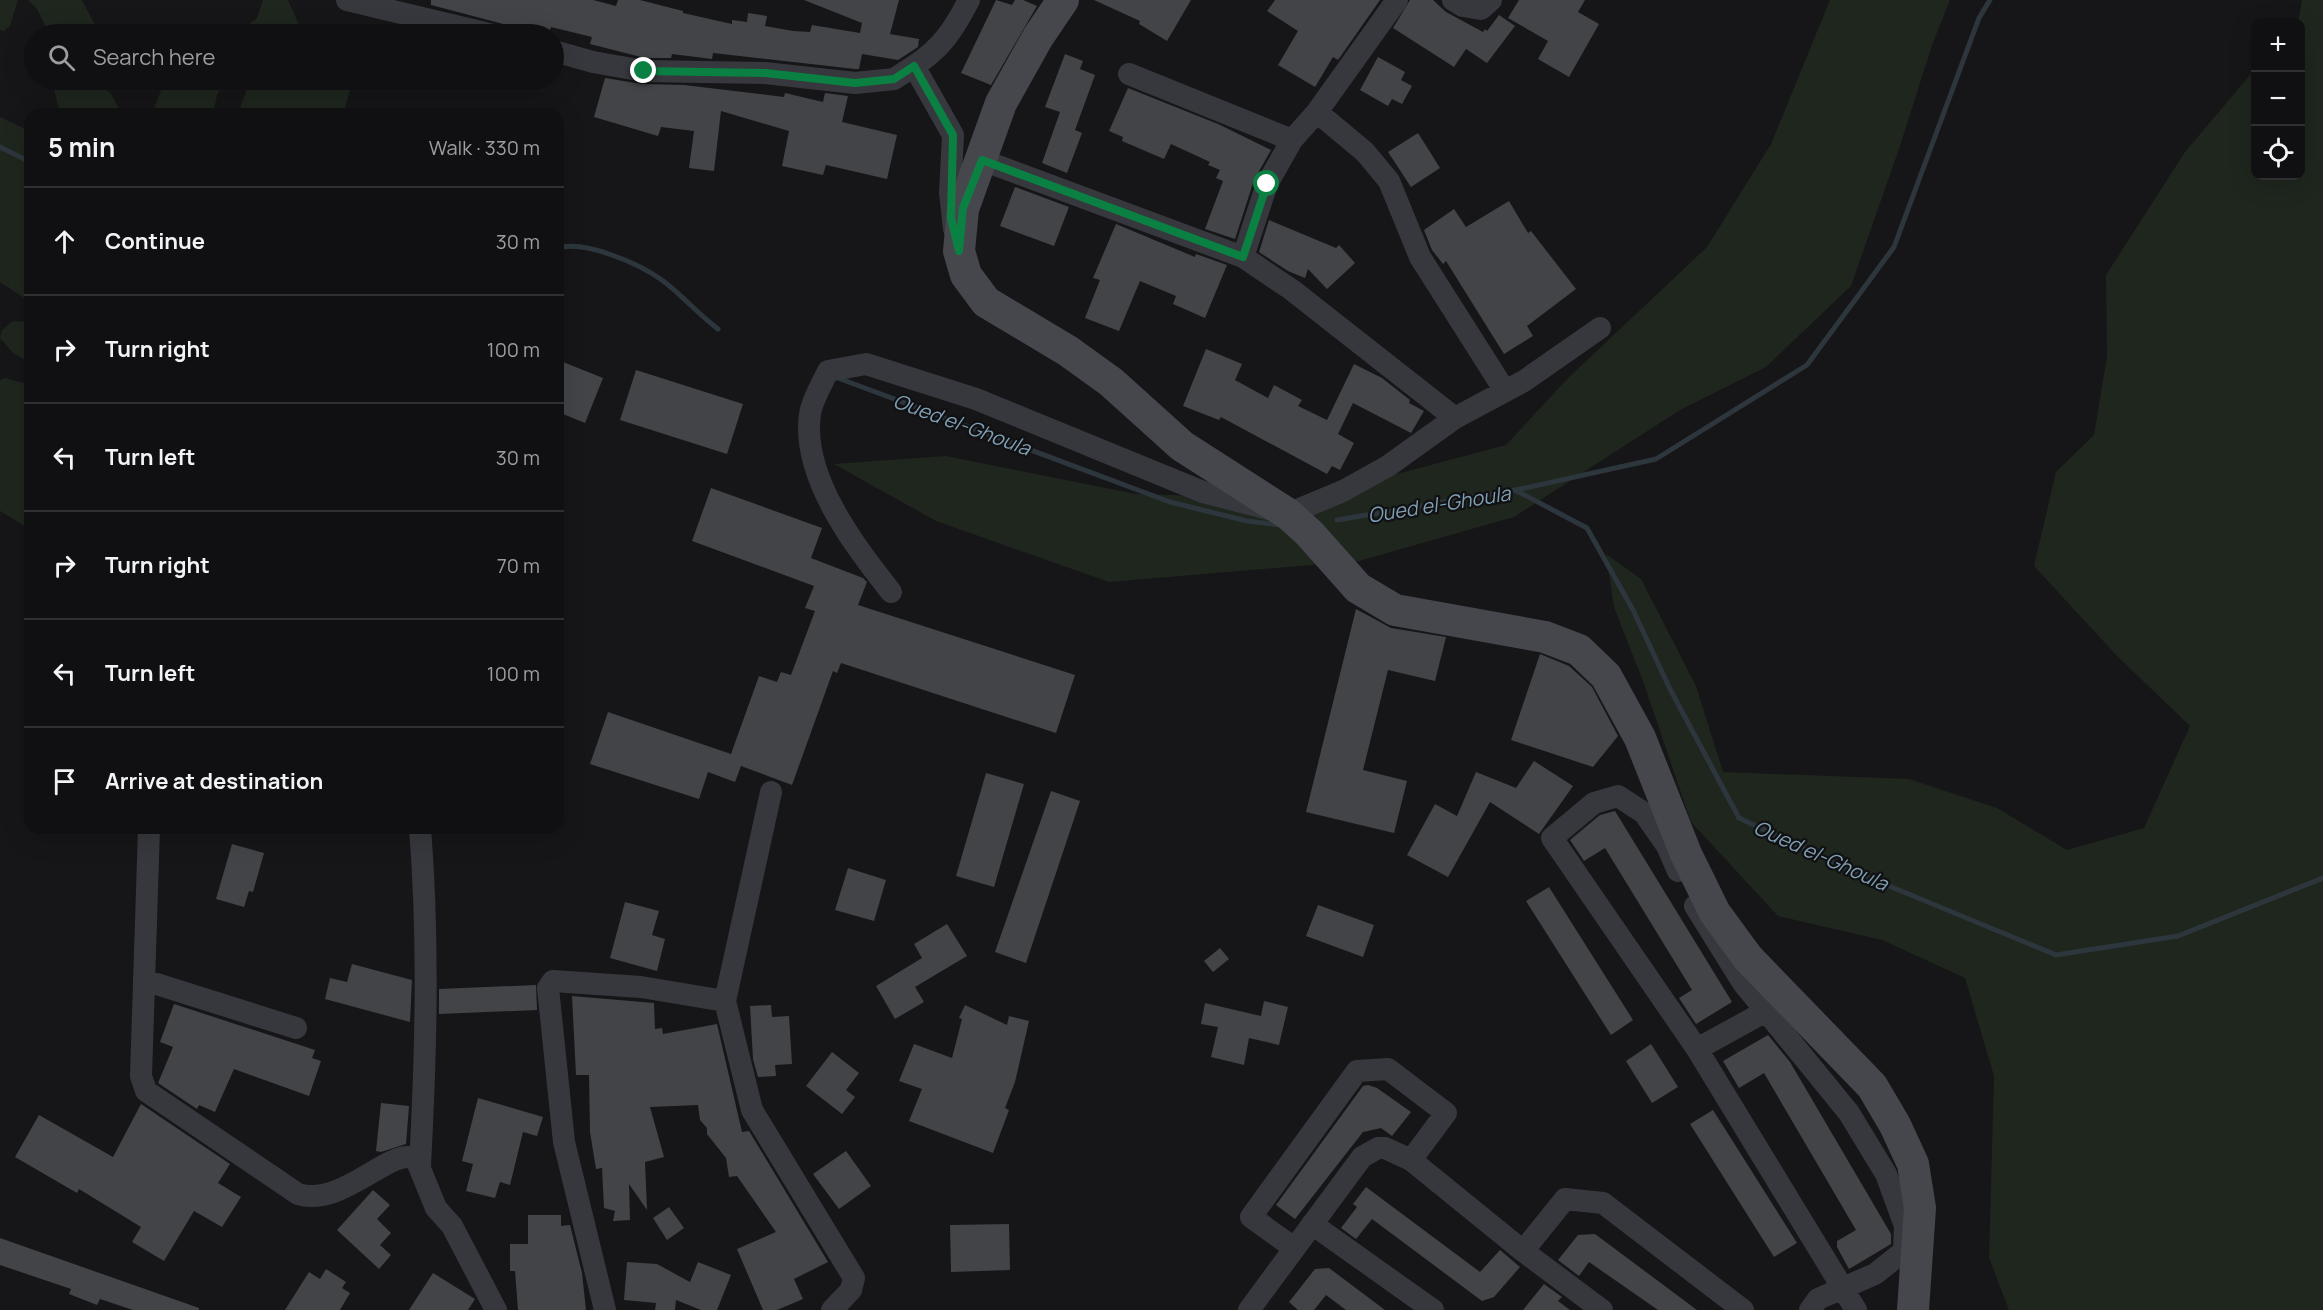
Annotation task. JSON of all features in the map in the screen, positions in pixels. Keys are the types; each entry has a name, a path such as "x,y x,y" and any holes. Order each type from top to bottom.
{"main road":[{"path":"1063,0 1038,37 1001,103 963,208 959,251 966,276 986,302 1068,351 1110,382 1182,446 1288,514 1310,534 1358,588 1395,610 1545,637 1579,650 1606,676 1640,738 1686,854 1715,913 1748,958 1776,1005 1872,1086 1895,1125 1913,1164 1920,1208 1913,1310"}],"street":[{"path":"347,0 447,24"},
{"path":"564,54 593,62 644,71 765,73 855,83 894,79 934,53 952,30 969,0"},
{"path":"1243,257 1267,184 1292,140 1317,112 1397,0"},
{"path":"1453,0 1463,6 1481,9 1491,0"},
{"path":"914,66 953,135 950,201 959,251"},
{"path":"1129,74 1292,140"},
{"path":"1317,112 1365,152 1389,181 1420,258 1505,391"},
{"path":"982,160 1243,257 1292,290 1455,418"},
{"path":"891,592 861,554 813,464 810,414 828,371 866,363 976,399 1203,492 1288,514 1344,491 1388,466 1455,418 1558,359 1600,328"},
{"path":"771,792 725,1001 752,1110 854,1278 851,1290 832,1310"},
{"path":"1810,1310 1818,1299 1842,1286 1875,1274 1904,1251 1905,1226 1886,1174 1849,1113 1776,1005 1715,942 1688,894 1667,846 1644,813 1618,796 1594,803 1552,838 1697,1049 1842,1286 1856,1310"},
{"path":"149,834 141,1076 146,1091 298,1194 309,1198 328,1195 402,1156 411,1155 420,1165"},
{"path":"420,834 425,892 424,1095 420,1165 435,1208 452,1226 496,1310"},
{"path":"144,980 296,1028"},
{"path":"605,1310 564,1142 549,983 553,981 641,987 725,1001"},
{"path":"1697,1049 1776,1005"},
{"path":"1294,1248 1251,1217 1358,1071 1388,1069 1446,1113 1411,1160"},
{"path":"1249,1310 1362,1157 1369,1152 1385,1148 1411,1160 1523,1251 1602,1310"},
{"path":"1523,1251 1565,1199 1603,1203 1743,1310"},
{"path":"1312,1224 1433,1310"}],"shaded area":[{"path":"0,0 18,0 10,26 4,31 0,30"},
{"path":"28,0 82,0 94,24 44,24 37,9"},
{"path":"263,0 288,0 299,24 250,24 257,18"},
{"path":"1830,0 1950,0 1932,45 1900,146 1851,286 1766,367 1680,410 1514,517 1359,561 1109,582 936,521 834,464 946,456 1136,494 1302,499 1506,445 1568,378 1707,247 1771,144"},
{"path":"2302,0 2323,0 2323,1310 2009,1310 1989,1258 1994,1076 1965,978 1882,940 1778,916 1691,822 1644,684 1614,607 1606,554 1641,579 1696,686 1723,772 1909,779 1997,808 2067,850 2144,828 2190,726 2118,657 2034,566 2056,472 2094,435 2107,356 2106,275 2185,152 2251,74 2251,180 2305,180 2305,18 2299,18"},
{"path":"54,90 107,90 119,108 59,108"},
{"path":"161,90 220,90 214,108 154,108"},
{"path":"246,90 350,90 345,108 240,108"},
{"path":"0,117 24,128 24,298 0,282"},
{"path":"13,321 24,322 24,359 13,353 0,338 2,330"},
{"path":"5,378 24,383 24,525 0,511 0,380"}],"building":[{"path":"431,0 593,0 616,6 618,0 640,0 732,24 732,20 747,22 748,13 767,16 765,26 793,31 810,32 812,25 860,33 862,23 804,0 899,0 890,34 919,39 918,47 898,60 862,54 859,69 713,53 712,59 672,54 671,58 645,58 590,44 592,37 564,30 564,24 504,24 431,5"},
{"path":"996,0 1012,5 1015,0 1023,0 1037,6 991,85 961,73"},
{"path":"1094,0 1191,0 1167,41 1139,24 1140,21"},
{"path":"1275,0 1380,0 1338,60 1333,57 1315,87 1278,65 1298,31 1267,11"},
{"path":"1410,0 1433,0 1446,12 1483,32 1485,29 1487,31 1499,15 1515,26 1487,63 1466,49 1454,67 1393,28"},
{"path":"1519,0 1585,0 1578,12 1599,24 1569,77 1538,59 1548,41 1508,18"},
{"path":"1065,54 1083,61 1080,69 1095,75 1075,130 1082,133 1067,173 1042,163 1060,112 1045,107"},
{"path":"1378,57 1405,72 1401,80 1412,86 1402,104 1392,99 1388,106 1360,90"},
{"path":"605,78 642,84 684,85 784,97 785,93 823,102 825,93 848,96 842,122 897,135 887,179 826,165 823,175 782,166 789,131 721,111 714,171 689,168 694,131 661,127 658,136 594,117"},
{"path":"1128,88 1218,124 1271,150 1254,180 1235,239 1205,229 1223,181 1216,178 1220,170 1208,165 1210,162 1171,144 1164,159 1122,141 1123,137 1109,131"},
{"path":"1418,133 1440,168 1411,187 1388,152"},
{"path":"1015,187 1069,207 1054,246 1000,226"},
{"path":"1509,201 1528,233 1531,231 1576,289 1527,326 1533,336 1504,354 1446,261 1443,264 1432,250 1424,230 1454,209 1466,227"},
{"path":"1269,220 1336,248 1339,245 1355,263 1327,289 1308,269 1305,278 1288,271 1259,252"},
{"path":"1116,224 1195,257 1196,254 1227,265 1205,318 1173,304 1176,296 1140,281 1119,331 1085,318 1100,280 1093,278"},
{"path":"1206,349 1242,364 1235,380 1268,398 1274,385 1302,400 1298,406 1327,420 1354,364 1382,378 1410,400 1409,403 1424,411 1411,433 1353,403 1338,434 1354,443 1340,470 1332,466 1327,474 1221,417 1219,420 1183,406"},
{"path":"564,362 603,378 585,423 564,414"},
{"path":"636,370 743,404 727,454 620,420"},
{"path":"711,488 822,528 811,558 863,578 867,582 858,605 1075,675 1056,733 841,663 837,673 833,671 792,785 741,766 735,782 708,772 699,799 590,764 608,712 731,754 759,676 777,682 781,672 791,675 815,611 805,608 814,586 692,541"},
{"path":"1356,609 1391,628 1446,637 1435,681 1388,670 1363,770 1407,781 1394,833 1306,812"},
{"path":"1540,654 1569,666 1592,687 1618,736 1593,767 1511,740"},
{"path":"1534,761 1573,786 1539,834 1490,802 1448,877 1407,855 1435,804 1457,816 1476,772 1516,788"},
{"path":"986,773 1024,784 994,887 956,876"},
{"path":"1051,791 1080,801 1026,963 995,952"},
{"path":"1615,811 1732,1002 1696,1024 1679,998 1692,990 1605,848 1584,861 1570,840 1600,815"},
{"path":"232,844 264,853 253,892 249,891 244,907 216,899"},
{"path":"848,868 886,880 874,921 835,910"},
{"path":"1549,887 1633,1020 1611,1035 1526,901"},
{"path":"625,902 659,911 652,935 665,939 657,971 610,958"},
{"path":"1318,905 1374,925 1363,957 1306,936"},
{"path":"947,924 967,956 915,987 924,1002 895,1019 876,986 922,958 914,944"},
{"path":"1220,948 1229,959 1213,972 1204,961"},
{"path":"352,964 412,980 410,1022 325,999 330,978 347,982"},
{"path":"536,985 537,1010 439,1014 439,989"},
{"path":"572,996 654,1003 655,1029 662,1028 663,1034 717,1024 742,1132 749,1131 828,1262 794,1279 803,1299 777,1310 763,1310 737,1249 776,1232 737,1176 729,1177 726,1158 707,1134 707,1128 700,1120 698,1105 650,1107 664,1157 645,1162 647,1210 629,1184 630,1220 613,1221 615,1211 604,1208 602,1168 596,1169 590,1132 589,1075 576,1075"},
{"path":"1264,1001 1288,1007 1279,1045 1249,1038 1244,1065 1211,1057 1218,1027 1201,1024 1205,1003 1261,1016"},
{"path":"174,1004 315,1050 312,1058 321,1061 309,1096 234,1069 215,1112 199,1105 197,1109 158,1083 173,1047 160,1042"},
{"path":"771,1005 772,1017 789,1016 792,1064 775,1065 776,1076 758,1077 753,1059 750,1006"},
{"path":"965,1005 1007,1025 1009,1016 1029,1021 1015,1082 1005,1108 1009,1110 993,1153 909,1121 922,1089 899,1081 914,1044 952,1058 962,1019 959,1018"},
{"path":"1768,1035 1790,1062 1891,1234 1891,1244 1849,1269 1837,1247 1837,1241 1856,1230 1764,1073 1739,1088 1723,1061"},
{"path":"1651,1044 1678,1087 1652,1103 1626,1061"},
{"path":"832,1052 859,1073 846,1090 855,1097 842,1114 806,1086"},
{"path":"1363,1086 1377,1088 1411,1112 1392,1136 1381,1128 1363,1132 1295,1219 1276,1205"},
{"path":"478,1098 543,1117 537,1136 523,1132 510,1185 500,1182 495,1198 466,1191 473,1164 462,1161"},
{"path":"381,1103 409,1106 406,1144 381,1152 376,1151"},
{"path":"141,1104 230,1164 218,1183 241,1197 222,1227 194,1211 164,1261 132,1242 141,1227 79,1189 77,1193 15,1157 39,1115 113,1157"},
{"path":"1713,1110 1797,1243 1774,1257 1690,1124"},
{"path":"846,1151 871,1186 839,1209 813,1174"},
{"path":"1366,1187 1480,1272 1500,1250 1520,1267 1494,1297 1482,1301 1372,1219 1356,1239 1341,1228 1357,1207 1353,1204"},
{"path":"373,1190 390,1205 377,1219 391,1233 380,1245 391,1255 379,1269 337,1230"},
{"path":"669,1207 684,1228 667,1240 653,1218"},
{"path":"528,1215 561,1215 561,1226 570,1225 582,1273 586,1310 518,1310 515,1271 510,1271 510,1244 528,1244"},
{"path":"1009,1224 1010,1270 951,1272 950,1225"},
{"path":"1595,1234 1697,1310 1658,1310 1589,1262 1579,1276 1558,1260 1578,1235"},
{"path":"0,1238 199,1308 199,1310 133,1310 100,1299 97,1305 69,1294 71,1289 0,1265"},
{"path":"627,1262 657,1264 690,1282 698,1262 731,1275 717,1310 701,1310 676,1300 675,1310 655,1310 656,1303 624,1300"},
{"path":"1329,1268 1385,1310 1346,1310 1326,1295 1314,1310 1298,1310 1289,1302 1315,1269"},
{"path":"326,1269 346,1282 342,1288 350,1293 340,1310 285,1310 309,1272 320,1279"},
{"path":"433,1273 475,1299 468,1310 409,1310"},
{"path":"1544,1284 1562,1297 1558,1301 1570,1310 1523,1310"}],"waterway":[{"path":"1516,490 1656,459 1807,365 1894,247 1979,18 1990,0"},
{"name":"Oued el-Ghoula","path":"0,147 24,159"},
{"name":"Oued el-Ghoula","path":"564,247 597,250 640,267 662,280 718,329"},
{"name":"Oued el-Ghoula","path":"838,378 1170,502 1247,521 1280,525"},
{"name":"Oued el-Ghoula","path":"1337,520 1515,490 1587,528 1633,610 1670,689 1739,818 1848,869 2056,955 2178,936 2323,878"}],"route":[{"path":"644,71 765,73 855,83 894,79 914,66 953,135 951,218 959,251 963,208 982,160 1243,257 1267,184"}]}
